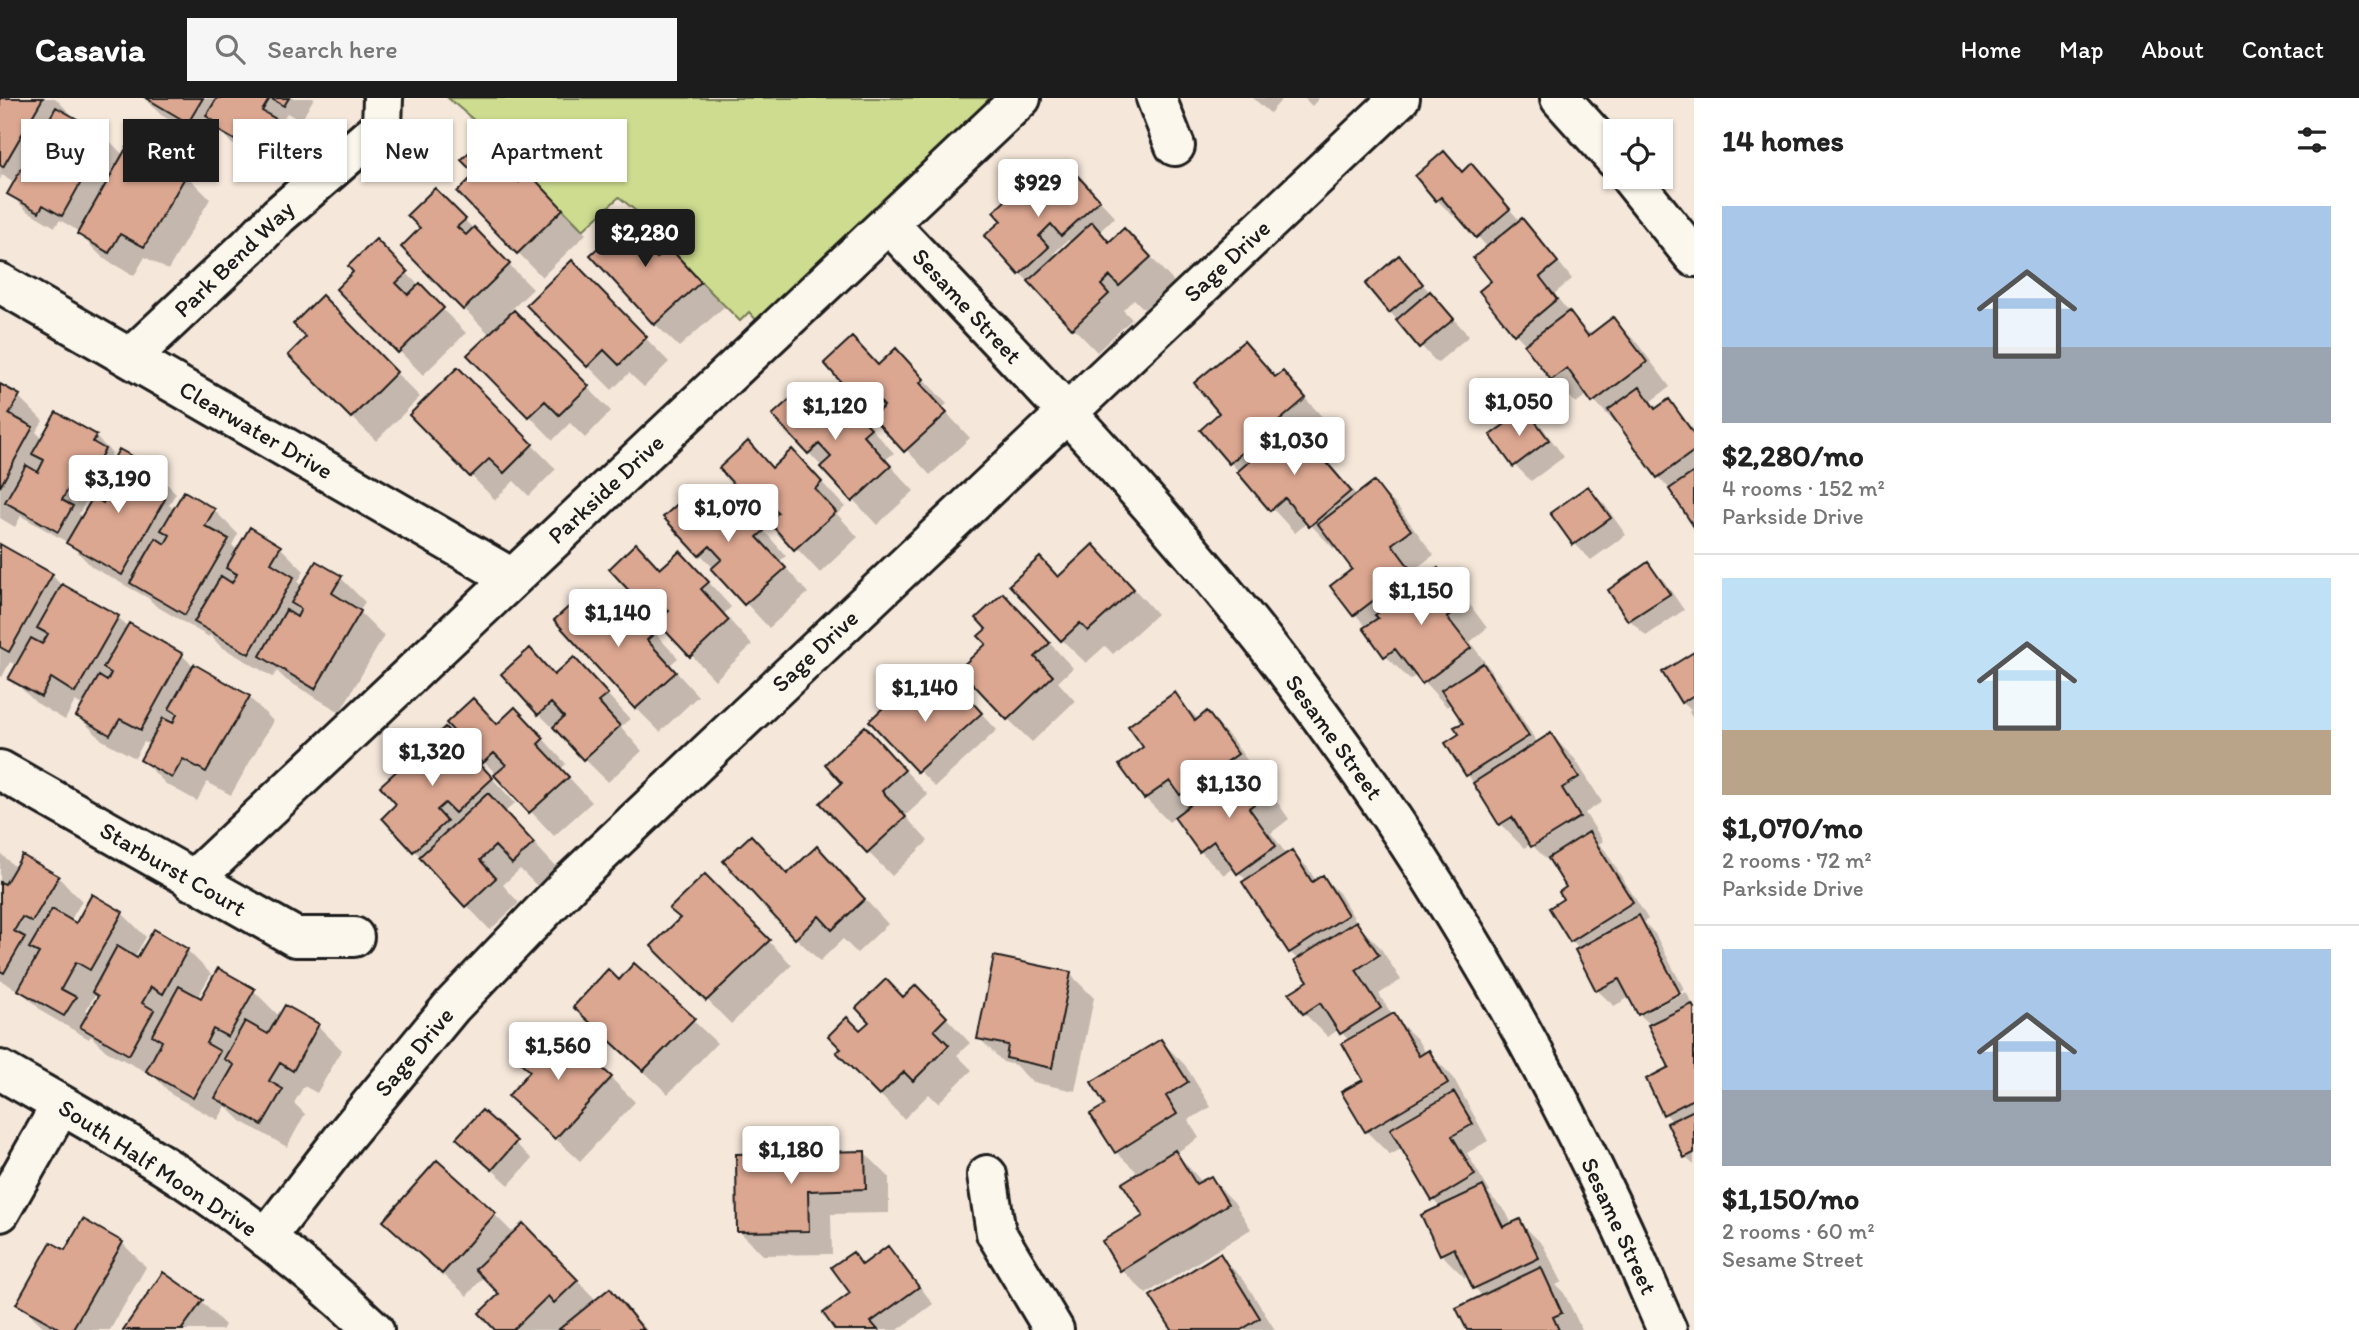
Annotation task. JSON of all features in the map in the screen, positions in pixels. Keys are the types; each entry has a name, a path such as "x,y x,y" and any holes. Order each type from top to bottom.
{"street":[{"name":"Park Bend Way","path":"130,358 278,216 382,126 383,98"},
{"name":"Parkside Drive","path":"192,881 1021,98"},
{"path":"1156,98 1175,146"},
{"name":"Sage Drive","path":"266,1238 344,1137 452,1006 570,883 1399,98"},
{"path":"1560,98 1603,146"},
{"path":"1640,189 1694,257"},
{"name":"Sesame Street","path":"888,223 1068,412 1175,531 1277,658 1372,789 1460,925 1540,1066 1614,1210 1667,1330"},
{"name":"Clearwater Drive","path":"0,283 512,578"},
{"name":"Starburst Court","path":"0,770 295,937 354,937"},
{"name":"South Half Moon Drive","path":"0,1070 182,1177 266,1238 374,1330"},
{"path":"0,1212 61,1105"},
{"path":"987,1175 996,1233 1054,1330"}],"green space":[{"path":"448,98 1021,98 770,335 749,312 740,321 637,212 619,197 583,230 536,182 627,182 627,119 473,119"}],"building":[{"path":"0,98 43,98 31,119 21,119 21,136 3,167 0,165"},
{"path":"146,98 203,98 190,119 181,119"},
{"path":"217,98 270,98 262,111 276,119 233,119 233,139 219,131 219,119 206,116"},
{"path":"270,98 289,98 284,106"},
{"path":"56,107 77,119 49,119"},
{"path":"1444,151 1462,172 1471,163 1510,209 1476,238 1441,197 1436,201 1415,176"},
{"path":"123,154 123,182 182,182 144,247 120,234 109,253 77,234"},
{"path":"467,154 467,166 461,160"},
{"path":"21,169 21,182 81,182 62,216 43,205 39,212 7,194"},
{"path":"1074,172 1100,200 1061,236 1051,224 1039,236 1049,247 1019,275 984,236 1001,221 993,212 1030,178 1047,196"},
{"path":"467,182 537,182 563,209 517,254 457,192"},
{"path":"435,188 466,219 457,227 466,235 474,227 510,264 463,310 401,247 420,228 407,215"},
{"path":"637,212 659,236 647,247 657,258 669,247 701,282 654,325 590,255"},
{"path":"1522,218 1558,262 1540,277 1557,299 1514,335 1479,291 1491,281 1473,258"},
{"path":"1092,222 1109,242 1124,228 1151,257 1119,286 1110,276 1101,285 1109,294 1072,329 1028,281"},
{"path":"376,239 408,272 396,283 408,295 420,283 444,308 398,353 336,289 353,272 348,266"},
{"path":"1399,255 1423,284 1389,313 1365,284"},
{"path":"572,260 647,337 619,365 604,350 587,367 526,305"},
{"path":"1430,291 1454,319 1419,348 1396,320"},
{"path":"322,295 397,372 351,418 288,355 306,337 293,324"},
{"path":"514,310 589,386 559,415 545,401 528,417 467,355"},
{"path":"1569,311 1588,336 1613,317 1647,362 1592,403 1567,368 1551,380 1524,345"},
{"path":"852,337 878,365 896,348 924,379 920,383 947,413 904,452 872,417 884,406 873,394 861,405 824,363"},
{"path":"1244,341 1275,377 1283,371 1306,398 1229,464 1200,430 1219,413 1194,383"},
{"path":"458,367 533,444 504,473 489,459 470,477 409,415"},
{"path":"0,384 20,395 9,414 33,427 0,487"},
{"path":"1640,387 1655,409 1669,399 1694,434 1694,451 1657,478 1608,410"},
{"path":"800,390 823,415 842,397 871,428 863,435 891,466 852,502 820,467 831,457 819,444 808,454 772,415"},
{"path":"1526,409 1549,440 1513,467 1490,435"},
{"path":"56,412 97,435 93,442 105,449 88,479 77,473 62,500 73,506 58,532 5,502 26,465 38,472 44,460 32,454"},
{"path":"1293,423 1351,491 1309,527 1285,498 1270,511 1237,472"},
{"path":"748,441 772,468 792,449 822,482 815,489 836,512 794,550 768,521 778,513 765,499 755,508 719,468"},
{"path":"119,449 153,468 143,486 165,499 122,575 66,543 93,497 103,503 108,495 97,489"},
{"path":"1694,472 1694,527 1669,489"},
{"path":"1374,481 1411,530 1392,544 1412,571 1353,616 1330,586 1352,569 1318,524"},
{"path":"1588,486 1611,518 1573,545 1550,513"},
{"path":"184,491 215,509 205,526 229,539 185,615 130,583 156,538 165,544 170,535 161,530"},
{"path":"692,491 716,517 735,499 764,531 757,537 786,568 744,605 711,569 722,559 710,546 699,556 663,517"},
{"path":"250,527 281,546 271,563 294,577 249,654 194,622 221,576 232,583 237,574 226,568"},
{"path":"636,543 660,569 680,551 709,582 701,589 729,620 690,657 657,622 669,611 657,599 646,609 609,569"},
{"path":"0,544 53,574 9,652 0,647"},
{"path":"1093,544 1134,589 1088,631 1080,623 1061,641 1009,585 1040,557 1058,577"},
{"path":"316,561 342,576 332,593 361,611 315,689 260,656 286,610 297,617 301,609 291,603"},
{"path":"1648,562 1670,594 1628,621 1608,590"},
{"path":"1438,568 1464,603 1447,617 1471,648 1422,684 1395,649 1384,657 1363,628 1378,618 1375,615"},
{"path":"62,584 119,616 75,693 51,678 41,697 8,679 31,638 42,644 48,634 37,628"},
{"path":"1003,593 1050,643 1035,657 1053,676 1007,720 959,669 986,644 978,636 986,629 976,618"},
{"path":"582,595 606,621 626,602 655,633 647,640 676,672 635,709 554,620"},
{"path":"129,623 183,654 141,730 120,719 110,735 76,716 99,676 107,681 111,673 103,668"},
{"path":"530,648 554,675 574,657 608,694 598,702 620,726 583,760 553,727 564,717 551,703 538,715 501,674"},
{"path":"1694,652 1694,695 1681,703 1662,672"},
{"path":"1483,663 1529,736 1466,776 1445,743 1459,734 1454,727 1463,723 1441,690"},
{"path":"194,664 250,696 206,772 183,759 172,778 140,760 163,718 173,723 177,714 169,709"},
{"path":"952,680 982,713 917,772 869,721 899,693 908,703 917,695 926,705"},
{"path":"1175,692 1195,721 1207,711 1238,754 1180,795 1170,781 1144,799 1119,765 1143,747 1128,726"},
{"path":"473,698 497,724 515,707 544,738 538,744 569,777 529,813 494,775 506,765 494,753 483,763 446,723"},
{"path":"865,726 905,770 882,791 906,817 867,853 820,803 842,783 825,764"},
{"path":"445,727 493,778 455,813 445,803 437,810 447,821 413,852 382,818 396,804 380,786"},
{"path":"1551,733 1579,777 1562,788 1580,817 1531,847 1512,817 1499,825 1473,783"},
{"path":"1245,763 1267,794 1249,808 1276,846 1237,874 1214,841 1199,852 1174,817"},
{"path":"488,793 534,843 512,864 495,846 480,860 496,878 465,907 419,857"},
{"path":"1589,832 1633,902 1570,942 1549,908 1563,899 1559,892 1566,887 1548,858"},
{"path":"751,835 787,874 817,846 865,899 832,930 819,916 795,939 723,861"},
{"path":"1292,850 1312,882 1323,875 1348,915 1289,953 1242,882"},
{"path":"22,855 59,876 32,922 22,917 14,931 25,937 4,973 0,971 0,882 5,884"},
{"path":"705,874 770,940 706,1001 651,946 680,918 669,909"},
{"path":"92,894 123,912 90,970 76,962 61,989 76,997 64,1016 18,990 39,953 29,948 52,909 76,923"},
{"path":"1639,915 1680,993 1638,1015 1619,979 1596,991 1575,950"},
{"path":"1356,921 1379,955 1356,970 1381,1008 1340,1034 1320,1003 1303,1014 1289,993 1308,981 1294,961"},
{"path":"154,929 188,949 163,994 151,987 142,1003 154,1010 129,1055 80,1027 98,996 92,992 117,946 137,958"},
{"path":"994,956 1071,972 1052,1068 1006,1058 1008,1045 977,1039"},
{"path":"634,963 695,1018 643,1071 573,1007 608,969 619,980"},
{"path":"218,968 255,989 228,1037 213,1029 206,1043 220,1051 193,1098 146,1071 162,1041 152,1035 179,986 201,998"},
{"path":"886,979 903,997 916,985 947,1017 934,1030 949,1045 913,1081 904,1072 879,1096 836,1052 841,1049 828,1036 847,1017 860,1030 869,1022 856,1008"},
{"path":"1692,1004 1694,1099 1663,1115 1646,1079 1669,1067 1648,1025"},
{"path":"285,1005 319,1024 293,1071 280,1063 269,1081 283,1089 262,1125 215,1098 234,1065 224,1059 245,1021 268,1034"},
{"path":"1394,1013 1419,1056 1429,1050 1448,1083 1365,1132 1341,1092 1363,1080 1342,1043"},
{"path":"555,1025 612,1077 555,1139 508,1096 530,1071 521,1063"},
{"path":"1161,1039 1188,1082 1166,1096 1177,1114 1115,1153 1090,1114 1105,1105 1091,1082"},
{"path":"1454,1092 1473,1124 1452,1136 1475,1175 1432,1201 1390,1129"},
{"path":"482,1110 517,1141 492,1170 456,1138"},
{"path":"1694,1110 1694,1153 1684,1158 1667,1123"},
{"path":"1175,1150 1196,1184 1211,1176 1228,1204 1120,1271 1102,1241 1143,1216 1122,1183"},
{"path":"865,1151 866,1189 808,1191 809,1231 737,1232 736,1154"},
{"path":"437,1160 496,1213 442,1274 383,1221"},
{"path":"1483,1186 1503,1227 1520,1219 1539,1258 1473,1289 1454,1248 1440,1255 1421,1215"},
{"path":"83,1219 123,1242 72,1330 62,1330 16,1304 51,1242 65,1250"},
{"path":"523,1223 578,1280 554,1303 548,1296 513,1330 495,1330 479,1313 499,1294 475,1269"},
{"path":"888,1246 919,1287 871,1322 878,1330 835,1330 823,1313 850,1293 831,1267 853,1252 862,1265"},
{"path":"1220,1253 1260,1318 1241,1330 1172,1330 1150,1296"},
{"path":"1541,1267 1562,1313 1553,1317 1559,1330 1467,1330 1456,1308"},
{"path":"163,1272 203,1300 182,1329 184,1330 123,1330"},
{"path":"610,1288 644,1330 558,1330"}]}
